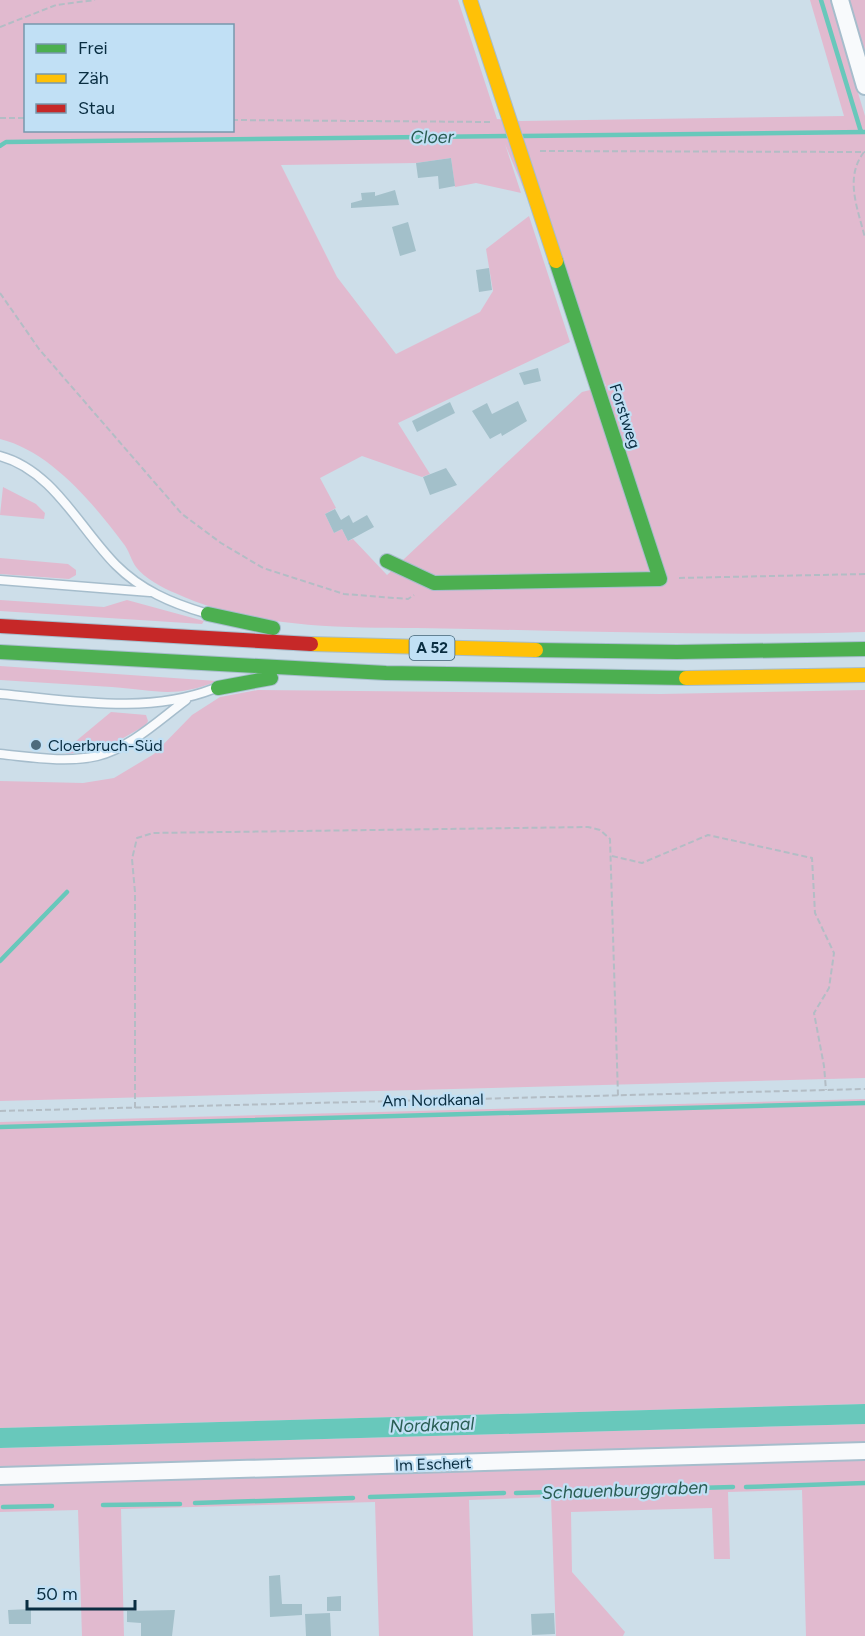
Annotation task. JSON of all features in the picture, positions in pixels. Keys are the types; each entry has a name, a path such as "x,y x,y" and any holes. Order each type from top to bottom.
{"main road":[{"name":"Forstweg","path":"470,0 660,579"},
{"path":"387,561 434,583 660,579"},
{"path":"208,614 367,647"},
{"name":"A 52","path":"0,626 367,647 677,652 865,649"},
{"name":"A 52","path":"0,652 386,673 708,678 865,675"},
{"path":"218,687 288,676 386,673"}],"street":[{"path":"840,0 865,86"},
{"name":"Im Eschert","path":"0,1476 865,1451"}],"lane":[{"path":"0,456 27,468 49,486 116,565 150,592"},
{"path":"0,580 150,592 208,614"},
{"path":"0,754 76,759 98,756 120,747 188,699 218,687"},
{"path":"0,694 134,705 188,699"}],"path":[{"path":"0,27 56,5 95,0"},
{"path":"0,118 24,118"},
{"path":"234,120 511,123"},
{"path":"519,148 864,152"},
{"path":"864,152 854,166 853,178 865,238"},
{"path":"0,293 39,349 182,514 221,543 263,568 344,594 408,598 434,583"},
{"path":"660,579 865,574"},
{"path":"135,1108 135,892 132,859 137,838 145,834 588,826 600,830 610,839 618,1096"},
{"path":"611,856 642,863 708,836 812,858 815,913 834,953 829,988 814,1012 826,1090"},
{"name":"Am Nordkanal","path":"0,1112 865,1089"}],"shaded area":[{"path":"0,0 458,0 497,119 521,121 844,116 810,0 830,0 865,116 865,632 717,634 359,627 321,626 246,616 170,591 149,579 139,571 125,546 69,480 36,455 18,445 0,439","holes":["505,144 606,386 582,392 387,575 353,539 348,541 342,529 334,533 325,514 336,508 320,478 362,456 422,477 430,474 398,423 570,342 529,216 486,249 493,291 480,312 396,354 337,277 281,165 416,163 451,158 455,187 476,183 521,193"]},
{"path":"847,0 865,0 865,62"},
{"path":"3,487 36,504 45,513 44,519 0,515"},
{"path":"0,558 68,564 76,570 76,575 69,579 0,574"},
{"path":"0,600 104,607 127,600 204,621 202,624 0,611"},
{"path":"0,666 217,681 188,690 164,692 0,680"},
{"path":"258,690 661,694 865,690 865,1078 0,1101 0,781 83,783 114,778 154,754 192,715 220,697"},
{"path":"111,712 146,715 148,721 146,725 104,749 67,754 64,751"},
{"path":"865,1099 865,1404 0,1428 0,1122"},
{"path":"865,1424 865,1442 0,1467 0,1448"},
{"path":"865,1458 865,1636 806,1636 802,1490 728,1492 730,1559 714,1559 712,1508 571,1512 572,1572 625,1632 623,1636 556,1636 551,1497 469,1500 473,1636 379,1636 375,1502 121,1509 124,1636 82,1636 78,1510 0,1512 0,1483"}],"water":[{"name":"Nordkanal","path":"865,1404 865,1424 0,1448 0,1428"}],"building":[{"path":"451,158 455,186 439,189 438,176 418,178 416,163"},
{"path":"395,190 399,205 351,208 351,203 362,200 361,193 375,192 375,196"},
{"path":"408,222 416,251 400,256 392,227"},
{"path":"489,268 492,290 479,292 476,270"},
{"path":"538,368 541,381 524,385 519,373"},
{"path":"518,401 527,421 502,436 501,433 490,439 472,411 487,403 492,414"},
{"path":"450,402 455,413 417,432 412,421"},
{"path":"446,468 457,485 430,495 423,477"},
{"path":"335,509 341,520 349,515 353,523 367,515 374,527 348,541 342,529 334,533 325,514"},
{"path":"280,1575 282,1604 302,1604 302,1615 270,1617 269,1576"},
{"path":"341,1596 341,1611 327,1611 327,1597"},
{"path":"31,1609 31,1624 9,1624 8,1610"},
{"path":"175,1610 172,1636 141,1636 141,1623 127,1622 127,1611"},
{"path":"330,1613 331,1636 306,1636 305,1614"},
{"path":"554,1613 555,1634 532,1635 531,1614"}],"waterway":[{"path":"821,0 861,132"},
{"name":"Cloer","path":"523,136 865,132"},
{"name":"Cloer","path":"0,146 6,142 508,136"},
{"path":"0,961 67,892"},
{"path":"0,1127 865,1103"},
{"name":"Schauenburggraben","path":"746,1487 865,1483"},
{"name":"Schauenburggraben","path":"516,1493 733,1487"},
{"name":"Schauenburggraben","path":"370,1497 504,1493"},
{"name":"Schauenburggraben","path":"195,1503 353,1498"},
{"name":"Schauenburggraben","path":"103,1505 180,1504"},
{"name":"Schauenburggraben","path":"3,1507 52,1506"}],"traffic: fast":[{"path":"387,561 434,583 660,579 556,261"},
{"path":"208,614 273,628"},
{"path":"536,650 677,652 865,649"},
{"path":"0,652 386,673 686,678"},
{"path":"218,688 271,678"}],"traffic: slow":[{"path":"470,0 556,261"},
{"path":"311,644 536,650"},
{"path":"686,678 865,675"}],"traffic: jam":[{"path":"0,626 311,644"}],"place":[{"name":"Cloerbruch-Süd","path":"36,745"}]}
